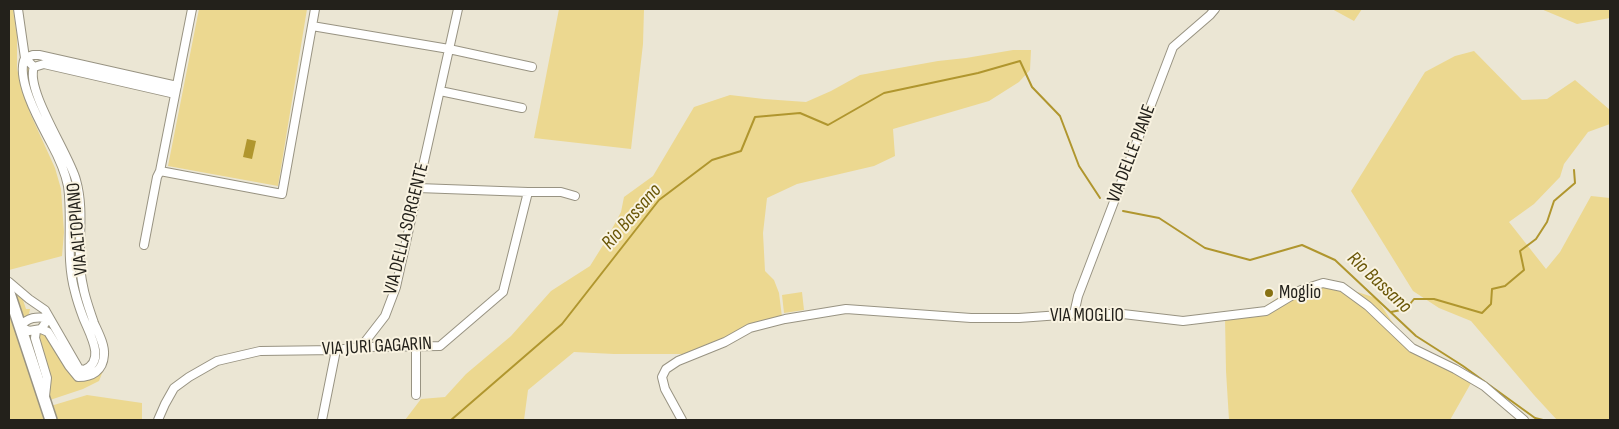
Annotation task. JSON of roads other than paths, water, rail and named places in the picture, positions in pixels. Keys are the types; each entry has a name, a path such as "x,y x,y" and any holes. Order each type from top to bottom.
{"main road":[{"path":"9,293 51,420"}],"street":[{"name":"VIA ALTOPIANO","path":"9,282 45,310 79,369 84,370 88,368 94,362 95,352 94,344 74,290 69,255 70,214 67,184 62,168 36,116 27,90 22,70 25,58 18,9"},
{"path":"144,245 156,177 160,170 192,9"},
{"path":"160,170 282,194 315,9"},
{"path":"458,9 440,91 522,108"},
{"name":"VIA DELLE PIANE","path":"1074,314 1082,287 1173,47 1215,9"},
{"path":"312,26 449,49 532,68"},
{"path":"175,94 44,64 34,67 25,58 39,55 177,86"},
{"name":"VIA ALTOPIANO","path":"34,67 33,81 69,161 78,190 80,209 79,267 83,288 104,349 102,362 97,371 88,377 78,377 48,332 38,330"},
{"name":"VIA DELLA SORGENTE","path":"361,347 385,316 396,288 440,91"},
{"path":"418,188 561,192 575,196"},
{"name":"VIA JURI GAGARIN","path":"158,420 174,388 216,361 260,351 440,346 503,292 528,192"},
{"name":"VIA MOGLIO","path":"682,420 665,389 662,377 666,369 678,361 725,342 750,328 785,319 846,309 971,318 1123,314 1183,320 1266,311 1301,290 1323,283 1342,287 1368,306 1412,348 1484,386 1524,420"},
{"path":"32,318 33,302"},
{"path":"38,330 29,331 20,327 24,322 32,318 50,318"},
{"path":"45,400 46,378 35,338 38,330 50,318"},
{"path":"416,347 416,395"},
{"path":"322,420 336,350"}],"waterway":[{"name":"Rio Bassano","path":"451,420 562,324 659,200 712,160 741,151 755,117 800,113 828,125 884,93 978,73 1020,61 1032,87 1060,116 1079,166 1100,198"},
{"path":"1391,312 1406,309 1414,299 1434,299 1482,313 1491,304 1492,289 1505,286 1524,270 1520,251 1536,239 1547,222 1554,201 1575,183 1574,170"},
{"name":"Rio Bassano","path":"1123,211 1159,218 1205,248 1250,260 1302,245 1335,260 1416,336 1463,366 1535,418 1543,420"}],"place":[{"name":"Moglio","path":"1269,293"}]}
